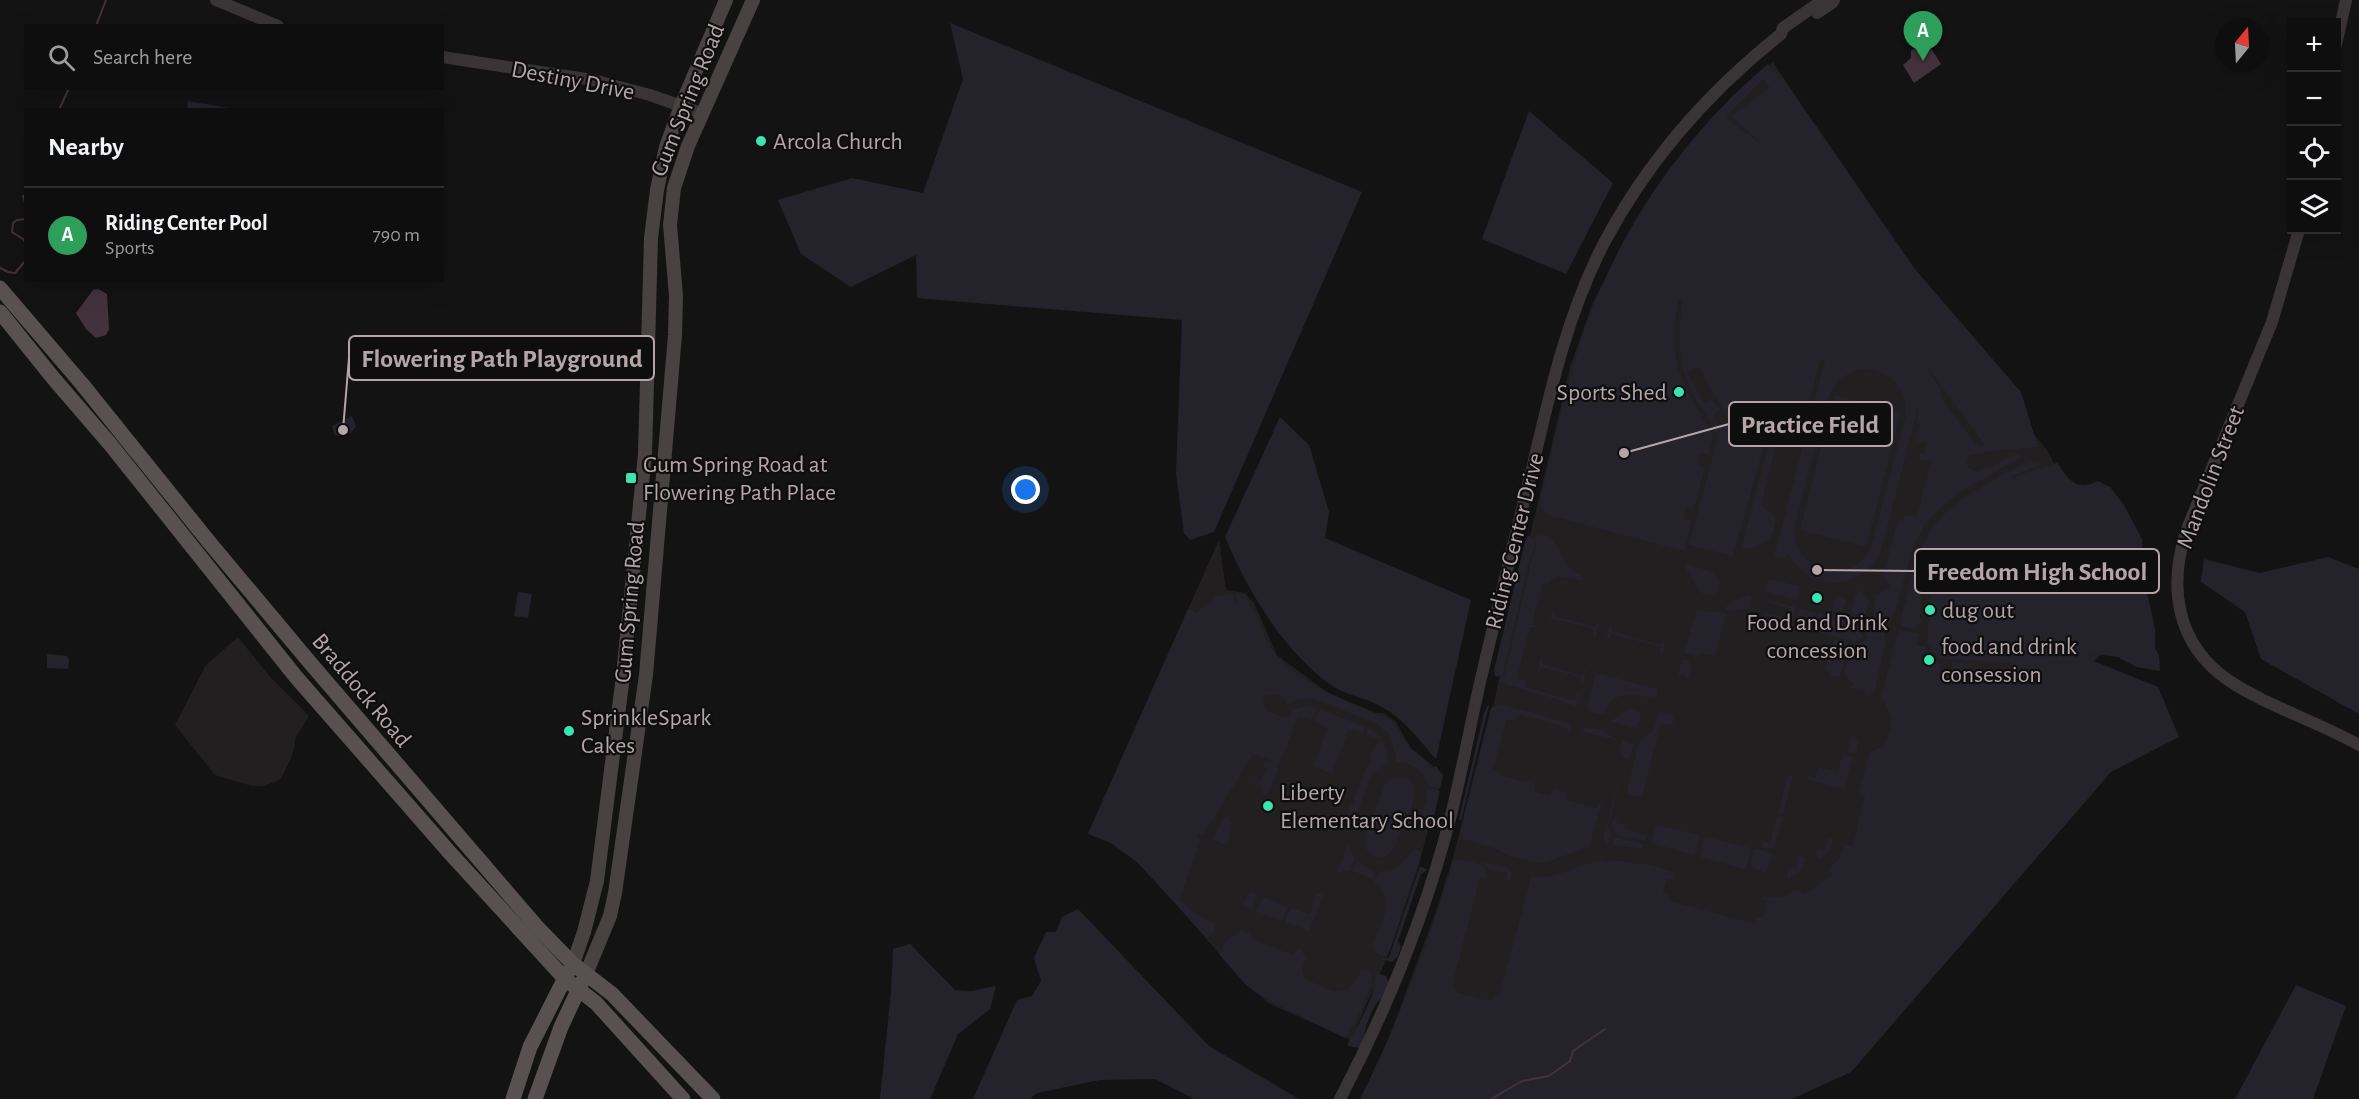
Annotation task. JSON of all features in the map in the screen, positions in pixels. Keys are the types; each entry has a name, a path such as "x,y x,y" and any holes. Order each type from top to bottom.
{"main road":[{"name":"Gum Spring Road","path":"513,1099 530,1047 573,964 597,880 609,796 645,454 651,238 660,172 681,106 726,0"},
{"name":"Gum Spring Road","path":"535,1099 561,1027 610,916 631,788 646,675 675,335 676,296 671,207 680,168 753,0"},
{"name":"Braddock Road","path":"0,288 82,384 209,542 465,844 573,964 612,994 713,1099"},
{"name":"Braddock Road","path":"0,312 116,452 296,677 400,797 565,979 596,1003 683,1099"},
{"path":"296,677 308,677 315,681 350,722 363,726"},
{"path":"400,797 409,797 454,842 465,844"}],"street":[{"path":"216,0 273,24"},
{"name":"Riding Center Drive","path":"1340,1099 1394,982 1443,844 1556,366 1589,274 1635,190 1680,130 1728,79 1781,34 1783,28 1823,0"},
{"name":"Riding Center Drive","path":"1781,34 1787,34 1834,0"},
{"path":"2341,25 2346,0"},
{"name":"Destiny Drive","path":"444,57 592,80 650,95 702,113"},
{"name":"Mandolin Street","path":"2298,234 2271,322 2187,529 2178,556 2176,591 2184,626 2197,648 2214,668 2246,690 2359,745"}],"shaded area":[{"path":"950,23 1362,192 1214,532 1190,540 1184,533 1176,473 1182,320 917,298 916,255 851,287 801,254 778,200 852,178 923,193 963,79"},
{"path":"1929,45 1941,64 1914,83 1903,65 1911,58 1911,51 1915,48 1920,50"},
{"path":"1773,62 1939,319 2047,450 2140,623 1574,1099 1360,1099 1384,1051 1435,914 1452,861 1493,707 1570,367 1593,302 1639,215 1731,97"},
{"path":"1768,64 1781,79 1783,78 1914,268 2021,392 2038,447 1991,451 1969,456 1968,467 1977,472 1987,466 1991,469 2002,460 2019,454 2022,457 1967,488 1943,505 1926,522 1912,549 1895,612 1891,618 1886,620 1873,619 1876,599 1874,596 1890,587 1883,576 1898,519 1903,521 1905,515 1917,517 1931,462 1919,459 1920,454 1924,454 1926,443 1916,441 1920,423 1917,423 1918,408 1880,555 1859,576 1846,581 1820,580 1808,575 1797,566 1788,553 1786,559 1774,556 1825,360 1821,359 1805,415 1798,414 1796,420 1783,417 1761,506 1771,512 1776,520 1771,538 1752,549 1742,547 1771,434 1760,415 1773,407 1771,404 1738,423 1729,421 1699,367 1687,372 1704,403 1711,399 1721,410 1713,415 1719,426 1727,424 1729,431 1741,435 1755,426 1751,419 1757,419 1767,435 1733,556 1689,545 1719,433 1714,432 1685,375 1679,338 1683,299 1679,299 1675,320 1674,339 1679,371 1693,402 1713,436 1709,455 1700,453 1697,465 1705,467 1694,509 1686,507 1683,518 1691,521 1684,551 1548,515 1539,506 1576,355 1598,295 1615,258 1657,187 1708,122","holes":["1763,79 1770,88 1731,116 1763,145 1728,120 1727,115","1925,364 1985,446 1975,444 1941,397 1940,389","1864,369 1874,370 1891,378 1902,392 1906,409 1870,550 1860,562 1848,569 1835,571 1822,569 1810,563 1801,553 1796,540 1795,524 1829,395 1835,385 1852,372"]},
{"path":"188,101 229,108 187,108"},
{"path":"1529,111 1613,183 1566,274 1482,239"},
{"path":"98,289 107,294 109,329 106,335 96,338 86,329 76,313 93,290"},
{"path":"1834,395 1901,412 1866,547 1800,530"},
{"path":"352,416 356,426 351,433 335,436 332,426"},
{"path":"1280,417 1309,445 1329,512 1325,538 1471,600 1436,759 1409,728 1394,715 1371,702 1334,687 1299,657 1269,620 1234,557 1225,537"},
{"path":"2039,461 2039,465 2013,476 2012,482 2016,476 2057,463 2078,485 2098,481 2110,487 2124,505 2142,539 2142,569 2155,629 2155,648 2159,656 2160,671 2136,667 2118,657 2088,653 2099,656 2094,661 2158,687 2179,737 2111,772 1851,1072 1792,1099 1360,1099 1412,982 1453,861 1478,864 1485,867 1485,873 1488,875 1486,878 1480,877 1452,987 1459,993 1490,1001 1500,993 1531,877 1558,874 1603,860 1642,865 1644,863 1674,872 1674,879 1667,879 1663,892 1669,895 1669,901 1756,924 1755,917 1763,918 1767,902 1761,899 1762,896 1779,897 1798,890 1804,894 1832,875 1829,869 1840,857 1845,846 1853,846 1865,796 1859,792 1869,754 1884,743 1889,733 1892,717 1881,696 1899,630 1918,634 1917,646 1925,646 1928,651 1923,654 1930,664 1935,659 1940,664 1940,671 1951,672 1952,662 1972,664 1972,667 1982,668 1981,673 1998,674 1998,670 2010,670 2010,663 1939,659 1927,644 1932,576 1927,576 1927,583 1922,583 1920,618 1924,620 1914,629 1900,626 1921,548 1937,522 1947,511 1974,491 2014,469"},
{"path":"1540,534 1551,537 1571,570 1583,577 1583,580 1560,577 1548,584 1542,583 1532,623 1538,627 1530,627 1517,678 1525,680 1525,687 1575,701 1577,694 1580,694 1578,705 1574,707 1556,699 1498,682 1505,674 1537,545 1535,538"},
{"path":"1528,535 1534,540 1535,546 1529,562 1503,673 1498,677 1495,676 1494,670"},
{"name":"Liberty Elementary School","path":"1219,540 1226,590 1245,593 1254,603 1277,655 1330,694 1377,713 1384,713 1396,722 1411,748 1443,774 1418,868 1392,946 1351,1040 1268,1003 1235,972 1141,864 1119,847 1088,833"},
{"path":"2328,557 2359,569 2359,714 2261,659 2245,612 2201,582 2204,559 2260,573"},
{"path":"1687,564 1714,573 1719,583 1716,596 1701,593 1685,567"},
{"path":"1768,579 1800,586 1796,600 1765,591"},
{"path":"1861,590 1867,600 1870,599 1865,617 1851,612 1856,593"},
{"path":"518,592 532,594 528,618 514,616"},
{"path":"1233,593 1235,605 1238,604 1237,593 1244,595 1272,649 1287,665 1324,690 1388,718 1397,727 1411,749 1431,769 1436,766 1443,776 1440,788 1429,787 1417,768 1397,762 1390,735 1376,723 1312,698 1295,700 1287,705 1285,699 1277,694 1265,695 1263,701 1267,711 1286,718 1299,707 1317,708 1311,721 1298,716 1268,795 1261,793 1263,788 1258,786 1261,785 1247,779 1260,782 1266,768 1263,766 1265,760 1272,761 1251,753 1253,755 1203,835 1198,834 1197,838 1201,840 1179,900 1193,912 1214,923 1214,932 1207,938 1137,862 1111,843 1088,834 1188,609 1196,613 1216,596"},
{"path":"1748,595 1752,596 1749,609 1725,611 1724,609 1732,601"},
{"path":"1836,596 1847,599 1842,612 1833,610"},
{"path":"1768,600 1796,607 1792,623 1764,615 1765,612 1788,618 1790,609 1767,602"},
{"path":"1799,608 1816,613 1812,626 1796,622"},
{"path":"1554,609 1554,616 1595,627 1598,621 1596,636 1593,636 1594,629 1554,619 1549,625"},
{"path":"1697,609 1721,611 1726,614 1715,656 1703,653 1697,657 1684,652"},
{"path":"1818,613 1856,623 1863,637 1853,642 1814,631"},
{"path":"1611,624 1611,631 1661,645 1665,638 1663,654 1660,653 1661,647 1611,634 1606,640"},
{"path":"1862,624 1881,631 1886,641 1875,689 1868,695 1865,695 1866,692 1851,688 1853,684 1844,674 1852,646 1868,639"},
{"path":"238,637 271,678 309,716 296,737 292,756 281,779 264,786 252,786 215,775 175,725 206,665"},
{"path":"1834,639 1849,643 1840,676 1837,677 1825,670"},
{"path":"47,655 67,656 68,669 47,668"},
{"path":"1541,657 1543,658 1542,664 1582,676 1586,669 1583,684 1581,684 1581,677 1541,667 1537,673"},
{"path":"1684,659 1688,660 1692,667 1688,678 1685,675 1678,675"},
{"path":"1596,673 1657,689 1657,697 1655,699 1632,695 1618,697 1607,706 1605,713 1590,712 1587,706"},
{"path":"1500,704 1572,724 1568,735 1568,728 1518,714 1515,721 1507,719 1493,769 1500,772 1500,775 1534,784 1534,791 1550,796 1554,789 1568,793 1567,800 1597,808 1599,802 1602,802 1589,847 1538,863 1509,856 1496,849 1461,838 1463,834 1460,831 1491,708"},
{"path":"1488,705 1461,821 1459,819 1484,713"},
{"path":"1630,708 1640,713 1641,719 1637,725 1631,727 1611,721"},
{"path":"1320,709 1365,727 1362,733 1349,729 1332,774 1313,766 1328,728 1315,721"},
{"path":"1660,712 1673,715 1673,726 1661,723 1642,797 1626,794 1639,742 1654,729"},
{"path":"1583,727 1602,730 1619,741 1585,732 1581,738"},
{"path":"1368,728 1378,734 1383,742 1389,763 1373,772 1349,833 1342,830 1349,819 1345,817 1351,804 1354,805 1356,800 1354,799 1368,764 1370,765 1372,759 1370,758 1380,739 1366,735"},
{"path":"1852,734 1859,740 1856,754 1847,752"},
{"path":"1623,740 1634,744 1629,759 1624,758 1619,749"},
{"path":"1842,756 1853,757 1844,789 1808,780 1807,776 1815,778 1818,767 1838,772"},
{"path":"1788,775 1793,776 1783,815 1778,814"},
{"path":"1399,777 1413,784 1413,800 1395,846 1386,856 1380,857 1366,849 1365,836 1385,784 1388,780"},
{"path":"1619,785 1608,826 1611,834 1608,845 1603,839"},
{"path":"1427,788 1440,791 1432,825 1425,824 1422,827 1421,817"},
{"path":"1618,816 1616,822 1625,825 1624,828 1646,835 1645,841 1617,835 1612,826 1614,817"},
{"path":"1777,816 1783,817 1774,849 1763,848 1763,841 1770,842"},
{"path":"1224,819 1229,819 1232,823 1228,843 1225,845 1212,839"},
{"path":"1656,825 1700,835 1696,853 1693,855 1651,843"},
{"path":"1704,836 1751,848 1747,867 1744,869 1700,857"},
{"path":"1614,837 1644,844 1642,849 1612,845"},
{"path":"1828,837 1833,840 1831,846 1819,859 1816,856 1817,850 1825,851"},
{"path":"1348,843 1355,859 1350,870 1337,873"},
{"path":"1415,849 1422,852 1387,957 1385,957 1376,953 1372,947 1385,913 1386,904 1386,896 1382,889 1374,883 1379,872 1398,867"},
{"path":"1754,850 1773,855 1766,873 1750,867"},
{"path":"1799,855 1805,858 1801,872 1788,879 1789,868 1796,869"},
{"path":"1458,856 1508,868 1512,873 1510,880 1506,880 1507,872 1489,870 1483,863"},
{"path":"1357,862 1375,872 1373,879 1353,871"},
{"path":"1420,866 1427,870 1421,874 1398,941 1401,947 1398,956 1392,962 1382,960 1381,957 1386,959 1389,957"},
{"path":"1250,891 1257,894 1253,910 1242,905"},
{"path":"1316,893 1324,895 1309,931 1285,922 1291,908 1310,914"},
{"path":"1263,897 1288,907 1282,921 1256,911"},
{"path":"1078,909 1209,1046 1299,1099 1194,1099 1155,1079 1100,1080 1037,1093 1030,1099 973,1099 1017,1000 1032,996 1041,981 1034,958 1046,932 1056,932 1062,917"},
{"path":"1241,930 1250,934 1250,938 1293,955 1297,950 1301,950 1306,958 1302,970 1305,979 1333,991 1347,990 1361,971 1371,969 1367,996 1345,1038 1262,997 1247,986 1219,954 1225,942"},
{"path":"910,944 955,990 971,991 996,986 990,1009 958,1034 930,1099 880,1099 893,949"},
{"path":"1376,975 1386,976 1389,984 1384,996 1373,1009 1365,1029 1365,1039 1359,1048 1348,1046 1349,1039 1369,1003"},
{"path":"2296,985 2346,1006 2313,1099 2235,1099"}],"waterway":[{"path":"97,24 106,0"},
{"path":"60,108 68,90"},
{"path":"24,195 24,199"},
{"path":"24,219 13,223 12,232 24,240"},
{"path":"0,268 15,273 24,262"},
{"path":"1491,1099 1522,1081 1549,1076 1570,1061 1573,1051 1605,1029"}],"place":[{"name":"Riding Center Pool","path":"1923,61"},
{"name":"Arcola Church","path":"761,141"},
{"name":"Sports Shed","path":"1679,392"},
{"name":"Flowering Path Playground","path":"343,430"},
{"name":"Practice Field","path":"1624,453"},
{"name":"Gum Spring Road at Flowering Path Place","path":"631,478"},
{"name":"Freedom High School","path":"1817,570"},
{"name":"Food and Drink concession","path":"1817,598"},
{"name":"dug out","path":"1930,610"},
{"name":"food and drink consession","path":"1929,660"},
{"name":"SprinkleSpark Cakes","path":"569,731"},
{"name":"Liberty Elementary School","path":"1268,806"}]}
